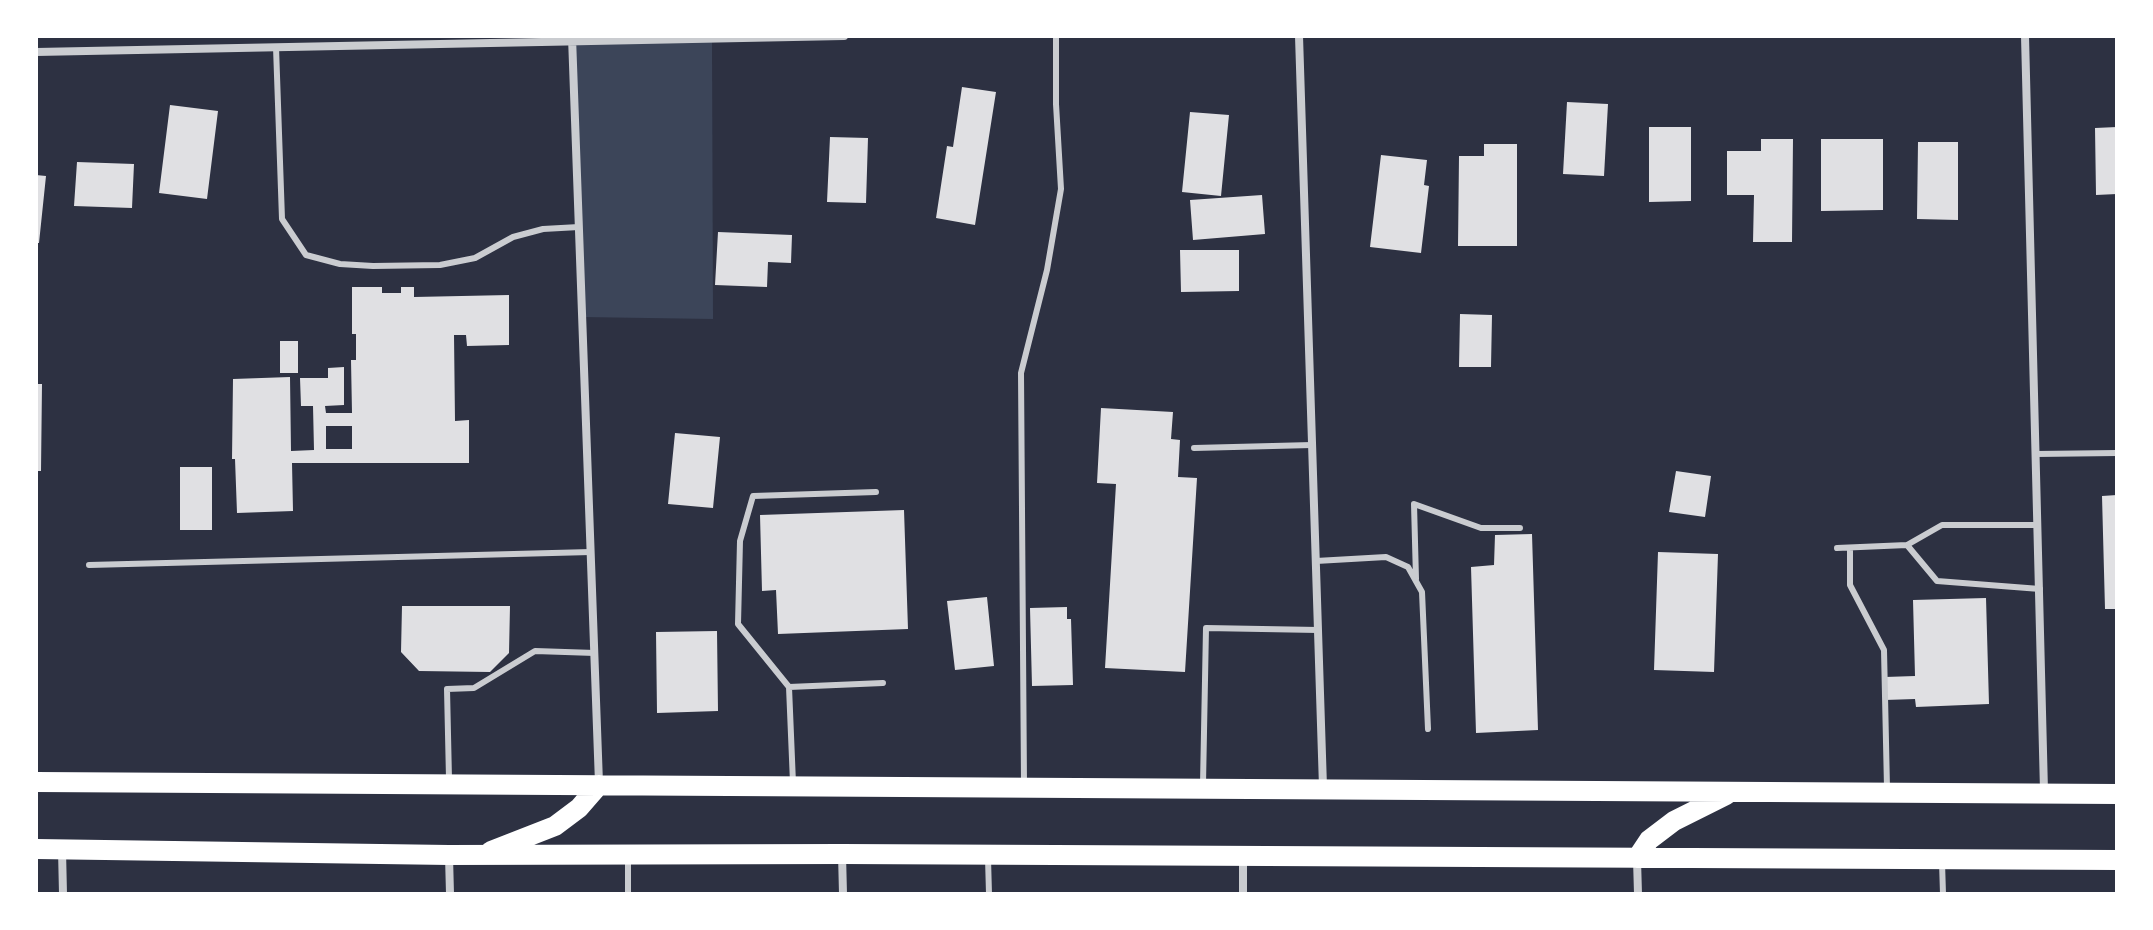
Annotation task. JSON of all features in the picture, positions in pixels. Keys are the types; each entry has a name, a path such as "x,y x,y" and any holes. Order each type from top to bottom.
{"main road":[{"path":"36,782 2117,794"},
{"path":"480,855 555,826 579,808 599,785"},
{"path":"1637,858 1649,840 1674,821 1729,793"},
{"path":"36,849 449,855 2117,860"}],"street":[{"path":"36,52 572,38 844,36"},
{"path":"1299,36 1323,791"},
{"path":"2025,36 2044,795"},
{"path":"572,38 599,785"},
{"path":"62,849 63,894"},
{"path":"842,854 843,894"},
{"path":"449,855 450,894"},
{"path":"1243,857 1243,894"},
{"path":"1637,858 1638,894"}],"lane":[{"path":"1024,789 1021,373 1047,270 1061,189 1056,36"},
{"path":"276,47 282,219 306,255 340,264 440,265 475,258 513,237 543,229 579,227"},
{"path":"1194,448 1312,445"},
{"path":"2036,454 2117,453"},
{"path":"793,787 789,687 738,624 740,541 753,496 876,492"},
{"path":"1416,582 1414,504 1481,528 1520,528"},
{"path":"1837,548 1907,545 1942,525 2038,525"},
{"path":"1907,545 1937,581 2040,589"},
{"path":"1850,548 1850,585 1884,650 1887,794"},
{"path":"89,565 591,552"},
{"path":"1316,561 1386,557 1408,567 1422,592 1428,729"},
{"path":"1202,790 1206,628 1318,630"},
{"path":"449,785 447,689 474,688 535,651 595,653"},
{"path":"789,687 883,683"},
{"path":"628,855 628,894"},
{"path":"988,855 989,894"},
{"path":"1942,860 1943,894"}],"shaded area":[{"path":"712,38 713,319 582,317 572,41"}],"building":[{"path":"962,87 996,92 975,225 936,218 947,146 953,147"},
{"path":"1567,102 1608,104 1604,176 1563,174"},
{"path":"170,105 218,111 207,199 159,193"},
{"path":"1190,112 1229,115 1221,196 1182,192"},
{"path":"1649,127 1691,127 1691,201 1649,202"},
{"path":"2117,127 2117,194 2096,195 2095,128"},
{"path":"830,137 868,138 866,203 827,202"},
{"path":"1761,139 1793,139 1792,242 1753,242 1754,195 1727,195 1727,151 1761,151"},
{"path":"1821,139 1883,139 1883,210 1821,211"},
{"path":"1918,142 1958,142 1958,220 1917,219"},
{"path":"1484,144 1517,144 1517,246 1458,246 1459,156 1484,156"},
{"path":"1381,155 1427,160 1424,185 1429,186 1421,253 1370,247"},
{"path":"77,162 134,164 132,208 74,206"},
{"path":"36,175 46,176 39,243 36,243"},
{"path":"1262,195 1265,234 1193,240 1190,200"},
{"path":"718,232 792,235 791,263 768,262 767,287 715,285"},
{"path":"1180,250 1239,250 1239,291 1181,292"},
{"path":"352,287 382,287 382,293 401,293 401,287 414,287 414,297 509,295 509,345 467,346 466,335 454,335 455,421 469,420 469,463 292,463 293,511 237,513 235,459 232,459 233,379 290,377 291,451 314,450 313,406 301,406 300,378 328,378 328,368 344,367 344,405 325,406 326,413 352,413 351,360 356,360 356,334 352,334","holes":["326,426 352,426 352,449 326,449"]},
{"path":"1460,314 1492,315 1491,367 1459,367"},
{"path":"280,341 298,341 298,373 280,373"},
{"path":"36,384 42,384 41,471 36,471"},
{"path":"1101,408 1173,412 1171,439 1180,440 1178,477 1197,478 1185,672 1105,668 1116,484 1097,483"},
{"path":"675,433 720,437 713,508 668,504"},
{"path":"180,467 212,467 212,530 180,530"},
{"path":"1676,471 1711,476 1705,517 1669,512"},
{"path":"2117,495 2117,609 2105,609 2102,496"},
{"path":"904,510 908,629 778,634 776,590 762,591 760,515"},
{"path":"1532,534 1538,730 1476,733 1471,567 1494,565 1495,535"},
{"path":"1658,552 1718,554 1714,672 1654,670"},
{"path":"987,597 994,666 955,670 947,601"},
{"path":"1986,598 1989,704 1916,707 1915,699 1885,700 1885,677 1915,676 1913,600"},
{"path":"402,606 510,606 509,653 490,672 419,671 401,652"},
{"path":"1067,607 1067,619 1071,619 1073,685 1032,686 1030,608"},
{"path":"717,631 718,711 657,713 656,632"}]}
